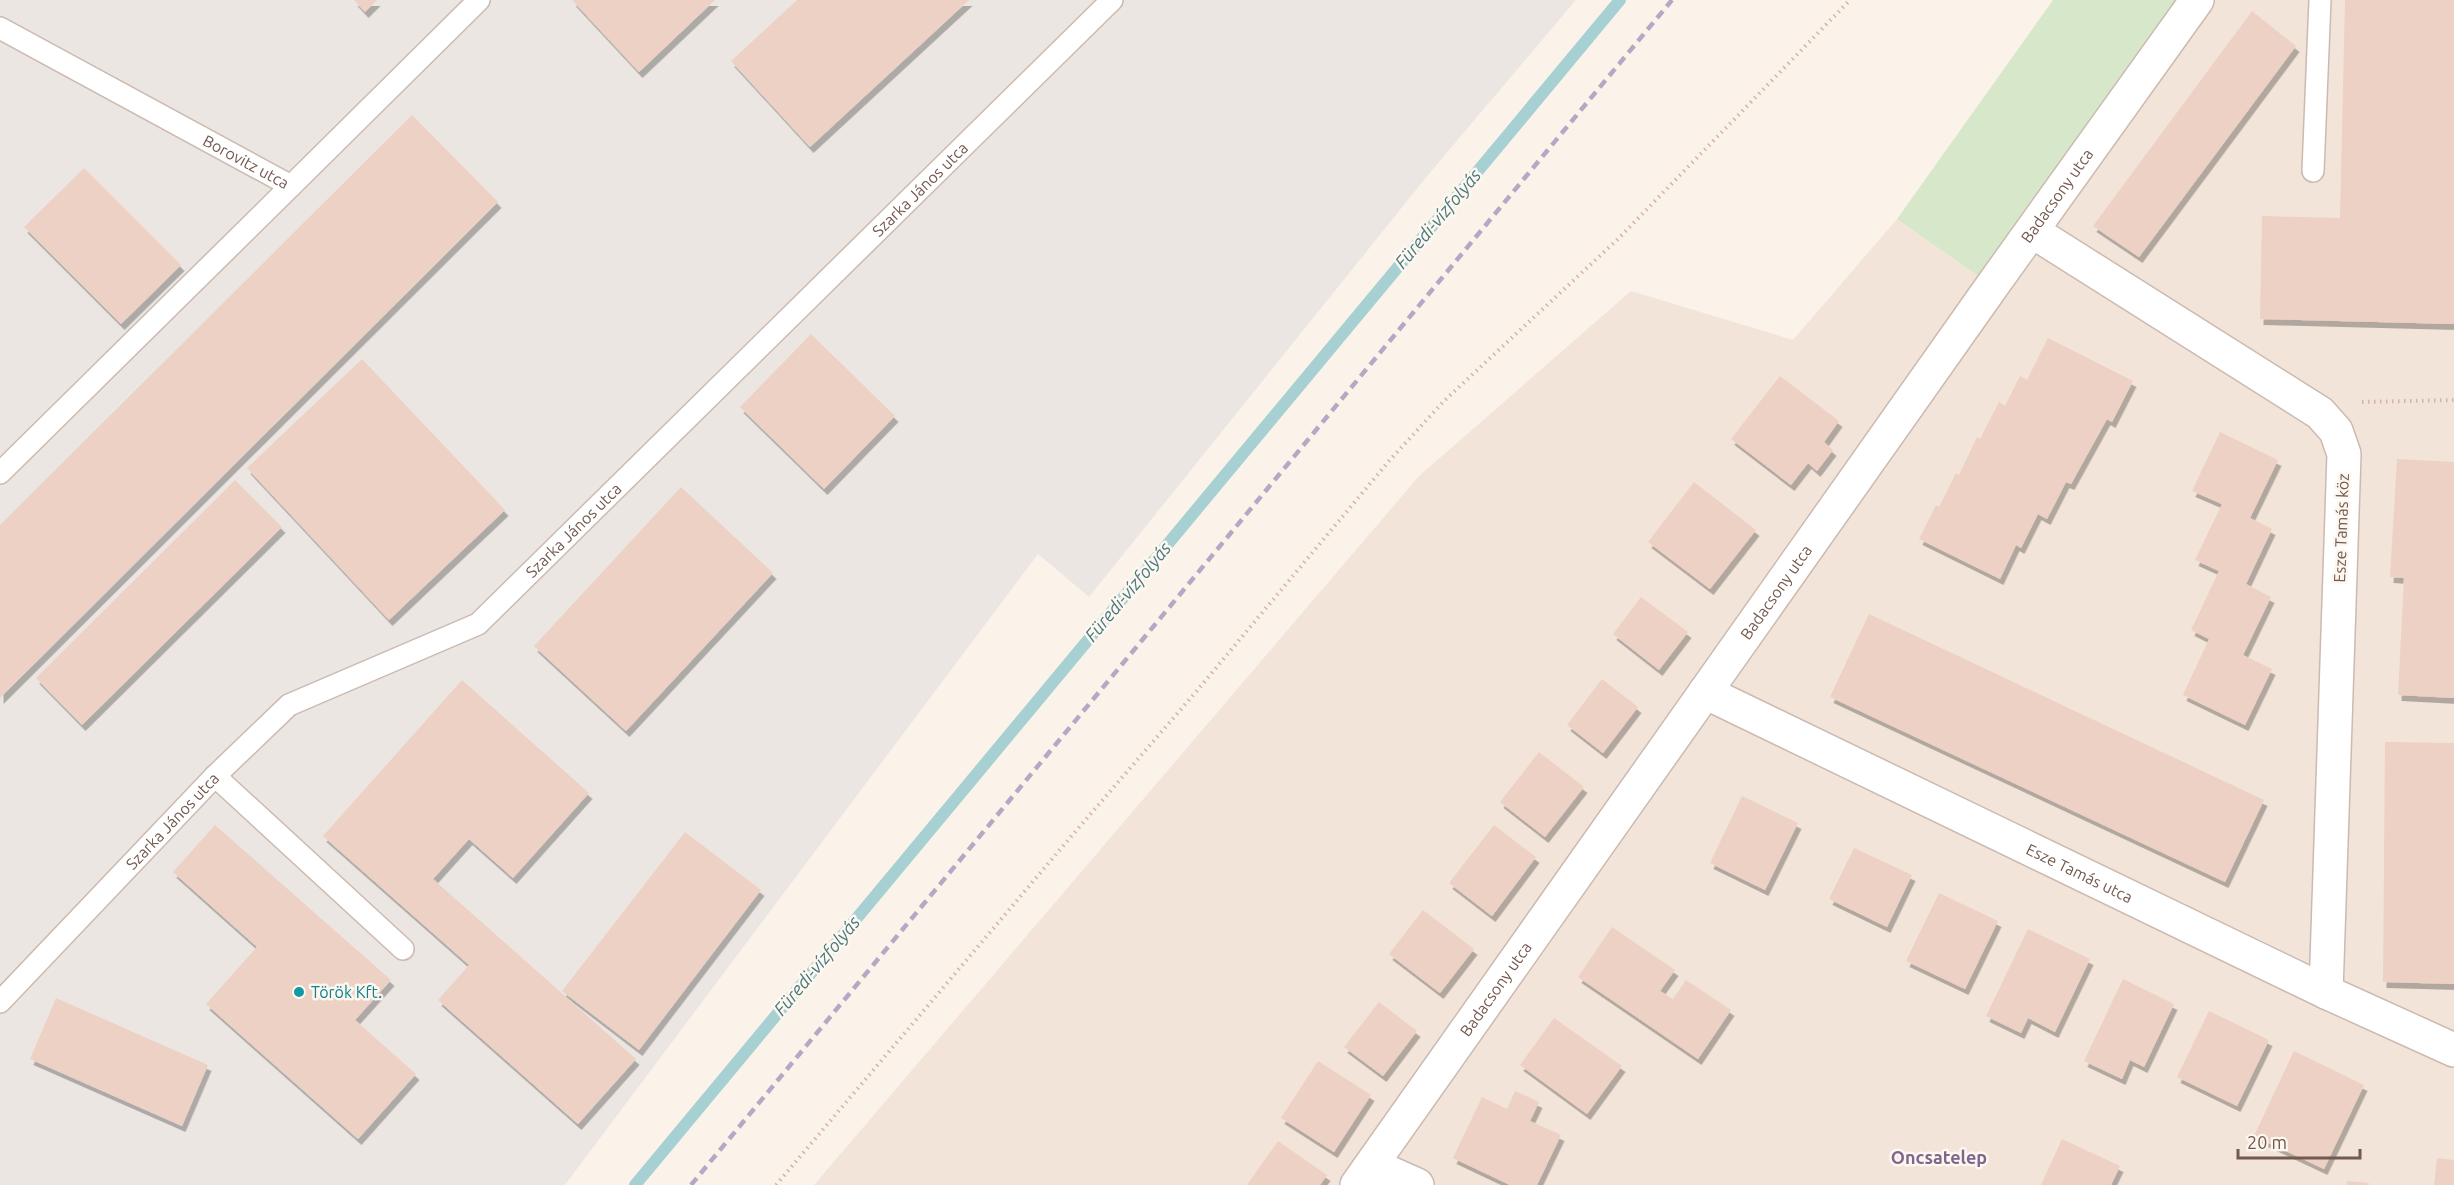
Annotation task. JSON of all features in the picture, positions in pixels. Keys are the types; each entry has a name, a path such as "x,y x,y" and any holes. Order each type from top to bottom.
{"street":[{"name":"Badacsony utca","path":"1365,1175 2197,0"},
{"name":"Esze Tamás köz","path":"2032,231 2320,413 2336,431 2344,454 2326,992"},
{"name":"Esze Tamás utca","path":"1705,692 2326,992 2454,1050"},
{"path":"1365,1175 1416,1185"}],"lane":[{"name":"Borovitz utca","path":"0,28 291,186 479,0"},
{"name":"Szarka János utca","path":"0,1002 215,776 289,705 478,624 1112,0"},
{"path":"2313,171 2320,0"},
{"path":"0,473 291,186"},
{"path":"215,776 403,949"}],"path":[{"path":"776,1185 1069,838 1203,684 1389,461 1444,401 1619,238 1851,0"},
{"path":"2320,413 2352,403 2454,400"}],"shaded area":[{"path":"0,0 1576,0 1428,175 1089,597 1038,554 565,1185 0,1185"},
{"path":"2197,0 2454,0 2454,1185 814,1185 1419,476 1631,291 1793,340 1897,219 1992,286"}],"green space":[{"path":"2053,0 2197,0 1992,286 1897,219"}],"building":[{"path":"354,0 377,0 365,12"},
{"path":"572,0 715,0 639,72"},
{"path":"797,0 969,0 810,147 731,61"},
{"path":"2345,0 2454,0 2454,324 2260,319 2262,216 2340,218"},
{"path":"2252,11 2296,46 2139,257 2093,226"},
{"path":"412,115 498,202 0,698 0,525"},
{"path":"84,168 181,265 121,324 24,227"},
{"path":"811,334 895,416 824,489 740,407"},
{"path":"2048,338 2133,381 2112,422 2107,419 2071,484 2066,482 2047,519 2038,514 2021,548 2016,545 2000,579 1919,539 1936,505 1939,507 1956,473 1959,475 1977,437 1980,439 1999,402 2005,406 2020,376 2027,380"},
{"path":"362,359 505,510 389,620 247,468"},
{"path":"1780,376 1839,421 1824,442 1833,450 1817,471 1808,463 1791,485 1731,439"},
{"path":"2220,432 2278,460 2250,518 2272,529 2246,584 2271,597 2243,655 2272,669 2245,725 2183,695 2209,639 2191,630 2219,571 2195,560 2222,504 2192,491"},
{"path":"2397,459 2454,462 2454,698 2398,695 2404,578 2390,577"},
{"path":"235,480 282,527 82,725 36,678"},
{"path":"1694,482 1756,530 1710,589 1648,542"},
{"path":"681,487 773,573 626,731 534,646"},
{"path":"1641,597 1688,632 1659,670 1613,634"},
{"path":"1869,614 2264,800 2225,882 1830,697"},
{"path":"1602,679 1638,707 1603,753 1567,725"},
{"path":"462,680 589,793 513,878 469,839 433,879 636,1059 578,1124 438,1000 469,965 323,836"},
{"path":"2385,742 2454,743 2454,984 2383,982"},
{"path":"1539,752 1584,787 1545,837 1500,802"},
{"path":"1742,796 1798,823 1765,890 1710,863"},
{"name":"Török Kft.","path":"215,825 391,980 355,1020 416,1074 358,1139 206,1004 257,947 173,872"},
{"path":"1494,825 1536,857 1492,916 1449,883"},
{"path":"685,832 761,890 639,1050 562,991"},
{"path":"1854,848 1912,875 1887,927 1829,899"},
{"path":"1939,893 1998,921 1965,989 1906,961"},
{"path":"1423,910 1474,949 1440,993 1389,954"},
{"path":"1612,927 1675,970 1660,991 1673,999 1686,980 1731,1010 1698,1059 1578,977"},
{"path":"2028,929 2090,959 2055,1032 2028,1018 2021,1033 1986,1016"},
{"path":"2123,979 2174,1004 2144,1067 2130,1060 2122,1079 2084,1061"},
{"path":"56,998 208,1065 182,1126 30,1059"},
{"path":"1379,1002 1417,1031 1383,1076 1344,1047"},
{"path":"2209,1011 2269,1040 2237,1106 2177,1077"},
{"path":"1554,1018 1622,1066 1587,1114 1520,1065"},
{"path":"2294,1051 2364,1085 2324,1169 2254,1136"},
{"path":"1318,1061 1371,1095 1334,1152 1281,1118"},
{"path":"1515,1091 1539,1102 1530,1121 1561,1135 1537,1185 1510,1185 1453,1158 1482,1097 1507,1109"},
{"path":"2062,1139 2120,1166 2111,1185 2041,1185"},
{"path":"1278,1141 1327,1175 1320,1185 1247,1185"},
{"path":"2437,1158 2454,1160 2454,1185 2434,1185"},
{"path":"2347,1181 2369,1183 2369,1185 2347,1185"}],"waterway":[{"name":"Füredi-vízfolyás","path":"635,1185 1620,0"}],"railway":[{"path":"691,1185 1672,0"}],"place":[{"name":"Török Kft.","path":"299,992"}],"district":[{"name":"Oncsatelep","path":"1939,1158"}]}
